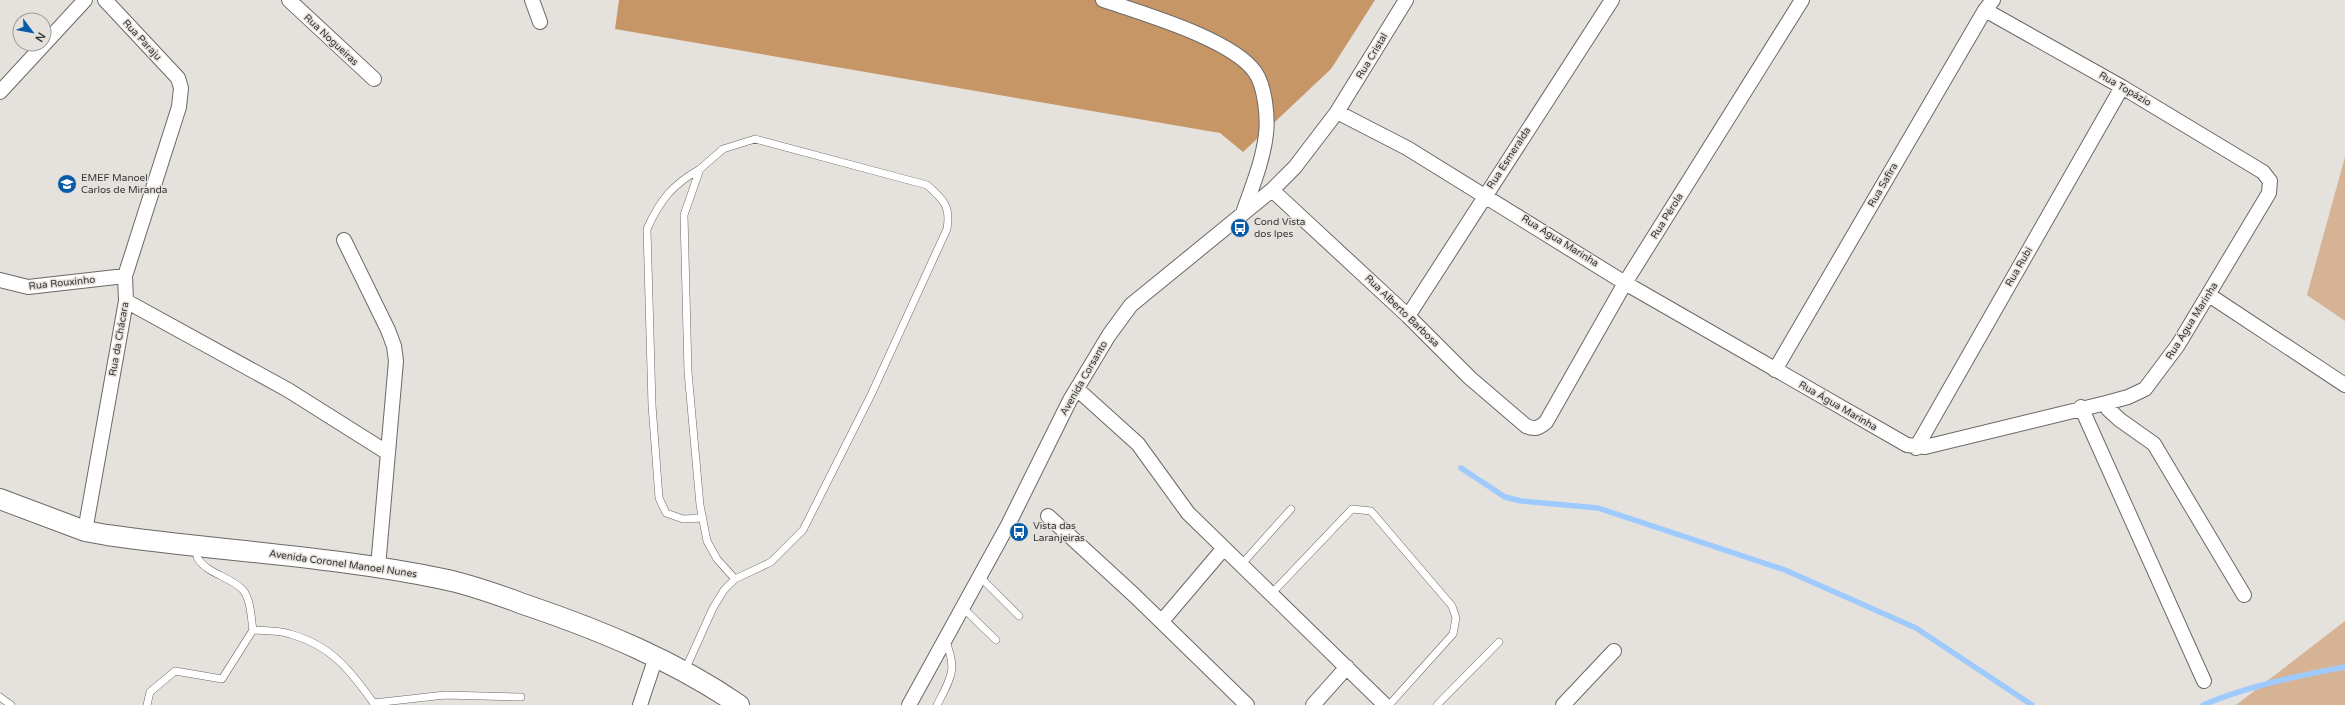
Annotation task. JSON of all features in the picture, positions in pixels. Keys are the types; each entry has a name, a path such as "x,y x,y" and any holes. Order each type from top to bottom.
{"street":[{"path":"0,92 85,0"},
{"name":"Rua Paraju","path":"105,0 179,81"},
{"name":"Rua Nogueiras","path":"289,0 374,79"},
{"path":"532,0 540,22"},
{"path":"1103,0 1183,28 1233,52 1256,72 1266,102 1266,134 1259,166 1243,213"},
{"name":"Rua Cristal","path":"1337,112 1406,0"},
{"name":"Rua Esmeralda","path":"1408,316 1485,194 1612,0"},
{"name":"Rua Pérola","path":"1533,429 1540,428 1546,422 1625,283 1802,0"},
{"name":"Rua Topázio","path":"1989,5 2263,172"},
{"name":"Rua Safira","path":"1775,370 1989,5"},
{"name":"Rua da Chácara","path":"85,531 126,302 125,276 179,107 181,88 179,81"},
{"name":"Rua Rubi","path":"1916,448 2122,87"},
{"name":"Avenida Corsanto","path":"909,705 979,576 1077,389 1109,335 1130,305 1272,190 1308,153 1337,112"},
{"name":"Rua Água Marinha","path":"1337,112 1407,148 1485,194 1625,283 1907,446 1916,448 2081,407 2106,403 2128,397 2145,389 2178,345 2269,192 2270,181 2263,172"},
{"name":"Rua Alberto Barbosa","path":"1272,190 1408,316 1470,378 1520,422 1533,429"},
{"path":"344,240 394,346 396,361 378,567"},
{"name":"Rua Rouxinho","path":"0,280 28,287 125,276"},
{"path":"2209,295 2345,385"},
{"path":"126,302 288,390 388,453"},
{"path":"1077,389 1138,444 1188,513 1385,705"},
{"path":"2106,403 2108,409 2120,420 2154,444 2244,595"},
{"path":"2081,407 2204,681"},
{"name":"Avenida Coronel Manoel Nunes","path":"0,499 85,531 143,540 378,567 468,584 575,622 656,657 685,671 739,705"},
{"path":"1048,516 1162,622 1247,705"},
{"path":"1162,622 1224,548"},
{"path":"1563,705 1614,651"},
{"path":"640,705 656,657"},
{"path":"1313,705 1346,667"}],"lane":[{"path":"685,671 713,608 724,590 735,579 771,562 803,530 871,395 947,229 949,217 943,199 927,185 755,139 723,149 700,169 682,180 657,206 647,229 652,405 659,498 666,513 683,519 702,518"},
{"path":"700,169 684,215 688,372 702,518 707,541 717,559 735,579"},
{"path":"1271,594 1352,508 1370,512 1452,606 1456,618 1453,634 1389,705"},
{"path":"1241,565 1291,509"},
{"path":"147,705 150,692 174,672 222,679 253,630 249,603 243,590 202,565 197,557 198,546"},
{"path":"979,576 1019,616"},
{"path":"962,607 996,640"},
{"path":"253,630 288,633 316,643 344,664 374,704 445,695 521,697"},
{"path":"937,705 953,666 952,656 944,640"},
{"path":"1437,705 1499,642"},
{"path":"0,697 11,705"}],"shaded area":[{"path":"619,0 1375,0 1331,69 1243,152 1220,133 615,29"},
{"path":"2345,157 2345,321 2307,295"},
{"path":"2345,621 2345,705 2236,705"}],"waterway":[{"path":"1461,468 1505,497 1521,501 1598,508 1785,570 1916,628 2032,705"},
{"path":"2203,705 2255,687 2345,667"}],"place":[{"name":"EMEF Manoel Carlos de Miranda","path":"67,184"},
{"name":"Cond Vista dos Ipes","path":"1240,228"},
{"name":"Vista das Laranjeiras","path":"1019,532"}]}
